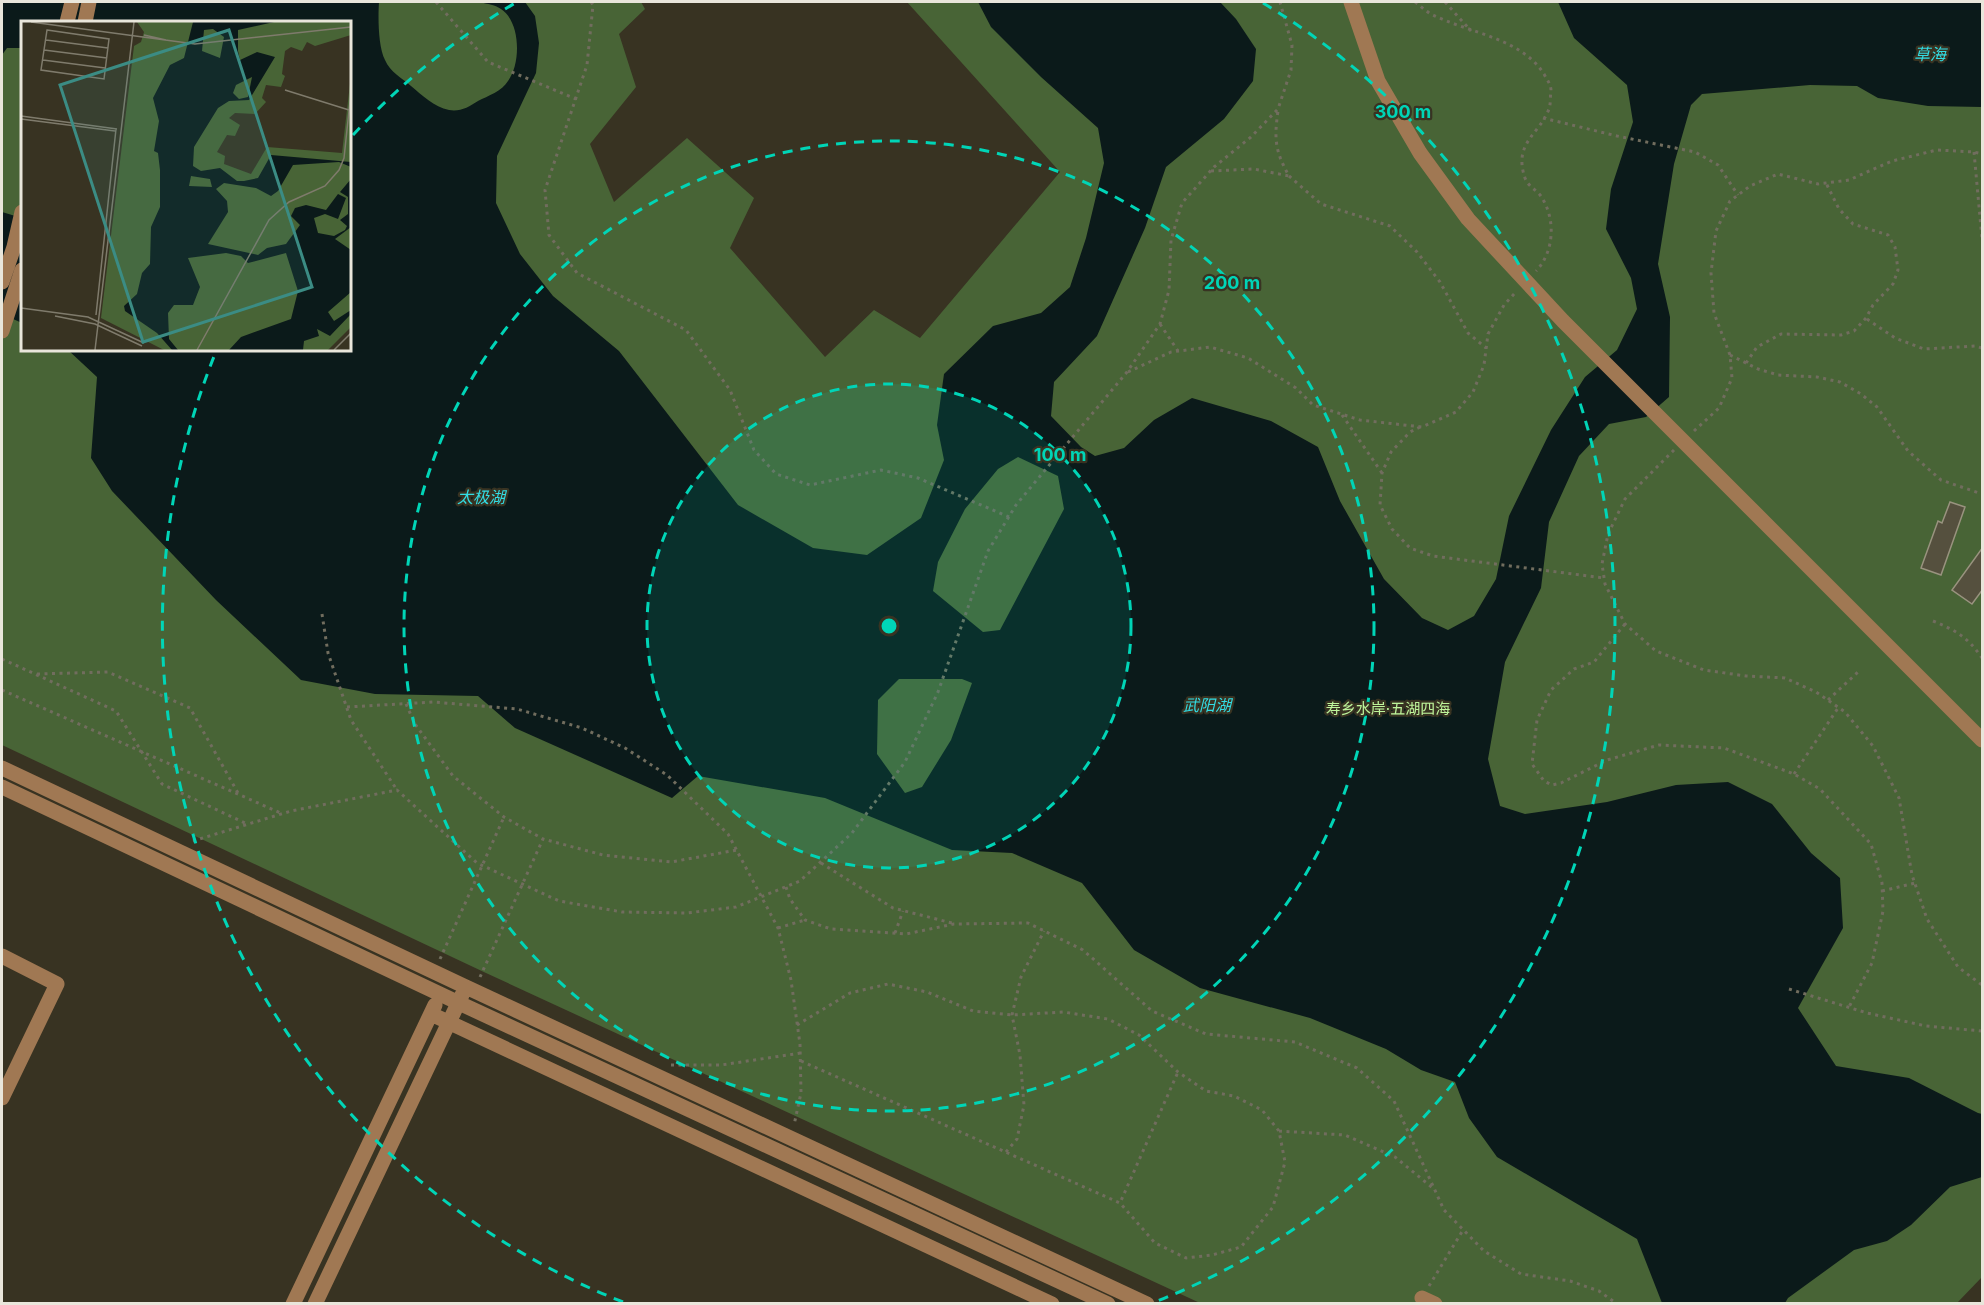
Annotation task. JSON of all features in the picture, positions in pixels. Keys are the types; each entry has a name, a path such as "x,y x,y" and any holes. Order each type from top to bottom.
{"street":[{"path":"67,21 72,2"},
{"path":"85,21 89,2"},
{"path":"1351,2 1378,81 1420,153 1468,219 1660,418 1983,740"},
{"path":"2,282 21,216"},
{"path":"2,331 21,273"},
{"path":"2,768 1147,1304"},
{"path":"2,787 459,1003 1108,1304"},
{"path":"2,956 57,984 2,1098"},
{"path":"293,1304 448,978"},
{"path":"315,1304 459,1003 470,989"},
{"path":"431,1014 1052,1304"}],"path":[{"path":"436,2 488,62 576,99"},
{"path":"591,2 593,5 587,65 545,190 549,235 577,273 686,330 730,390 754,450 776,474 810,485 881,470 918,478 1009,517"},
{"path":"1280,2 1292,45 1291,70 1278,109 1275,132 1278,158 1289,177 1321,204 1390,226 1417,252 1440,282 1467,333 1486,348"},
{"path":"1415,2 1430,14 1503,42 1526,55 1540,68 1551,86 1549,108 1527,140 1521,166 1527,182 1540,196 1550,214 1551,244 1544,262 1504,305 1488,334 1484,365 1473,392 1456,412 1410,432 1391,452 1382,473 1380,505 1392,528 1410,548 1433,556 1604,578"},
{"path":"1445,2 1473,32"},
{"path":"322,614 328,653 351,720 397,790 477,863 559,901 622,912 687,913 736,907 800,881 852,833 904,762 938,692 988,551 1009,517 1039,477 1127,372 1160,324 1169,290 1171,240 1182,203 1210,171 1251,137 1278,109"},
{"path":"1543,118 1695,152 1718,165 1738,195"},
{"path":"1983,154 1936,150 1892,161 1849,180 1818,184 1778,174 1750,186 1730,201 1716,231 1711,273 1714,313 1730,355 1732,378 1719,408 1625,499 1608,534 1602,564 1605,584 1625,624 1656,651 1704,670 1746,676 1785,678 1816,692 1845,712 1873,746 1899,798 1915,883 1927,919 1958,967 1983,985"},
{"path":"1974,152 1983,239"},
{"path":"1210,171 1254,169 1289,177"},
{"path":"1746,363 1757,347 1781,334 1841,335 1854,330 1893,284 1898,270 1895,247 1888,235 1853,224 1839,209 1826,183"},
{"path":"1866,318 1895,338 1924,349 1975,346 1983,348"},
{"path":"1160,324 1178,351"},
{"path":"1127,372 1171,352 1210,347 1248,358 1296,388 1313,405 1360,420 1422,427"},
{"path":"1730,355 1758,369 1778,375 1816,377 1840,382 1861,394 1877,407 1908,451 1941,480 1983,494"},
{"path":"1341,414 1382,473"},
{"path":"1932,621 1958,632 1976,648 1983,658"},
{"path":"1625,624 1594,662 1574,669 1551,690 1537,720 1532,764 1544,781 1552,785 1561,783 1607,760 1659,745 1724,748 1794,774 1820,789 1871,844 1882,883 1883,911 1872,963 1849,1007"},
{"path":"2,659 116,711 162,784 249,825"},
{"path":"35,675 108,672 190,708 238,794"},
{"path":"1828,700 1858,672"},
{"path":"2,690 283,814"},
{"path":"347,707 433,702 517,709 582,728 625,748 667,776 728,834 778,928 790,980 801,1053 801,1094 791,1138"},
{"path":"406,704 415,724 453,777 504,817 543,840 603,855 671,862 737,850"},
{"path":"1794,774 1839,707"},
{"path":"172,848 283,814 397,790"},
{"path":"434,972 504,817"},
{"path":"470,989 543,840"},
{"path":"820,862 893,908 954,924"},
{"path":"1882,891 1915,883"},
{"path":"786,887 790,899 805,920 831,929 906,934 954,924 1028,923 1083,950 1152,1011 1206,1034 1295,1042 1357,1068 1394,1101 1444,1210 1484,1251 1521,1274 1570,1281 1599,1291 1617,1304"},
{"path":"895,933 903,911"},
{"path":"778,928 805,920"},
{"path":"1006,1152 1017,1139 1024,1105 1020,1055 1012,1015 1021,977 1044,931"},
{"path":"797,1025 850,993 888,984 927,992 973,1011 1012,1015 1063,1012 1108,1019 1139,1035 1178,1072 1206,1091 1233,1096 1262,1110 1279,1131 1285,1162 1273,1207 1241,1246 1212,1255 1186,1258 1155,1243 1120,1203 801,1061"},
{"path":"1788,989 1926,1026 1983,1031"},
{"path":"666,1065 721,1065 801,1053"},
{"path":"1120,1203 1178,1072"},
{"path":"1279,1131 1345,1135 1395,1157 1435,1190"},
{"path":"1429,1300 1463,1230"}],"green space":[{"name":"寿乡水岸·五湖四海","path":"2,2 641,2 645,9 619,34 636,87 590,144 614,202 687,138 754,198 730,248 825,357 874,310 920,338 1060,172 907,2 1982,2 1982,1277 1957,1303 1200,1303 486,973 2,745"}],"water":[{"path":"2,2 379,2 380,39 387,64 433,103 449,110 457,110 468,107 502,88 512,74 515,64 517,44 508,15 499,8 480,2 525,2 535,16 539,43 536,73 497,156 496,203 520,254 553,296 619,351 738,505 813,548 867,555 921,518 944,460 937,425 944,374 993,326 1041,313 1070,287 1086,238 1104,163 1098,128 1041,77 991,27 978,2 1220,2 1236,19 1256,49 1253,81 1224,119 1166,167 1145,228 1097,336 1054,382 1051,416 1081,447 1095,456 1124,448 1154,420 1192,398 1271,421 1318,447 1340,501 1384,579 1422,618 1448,630 1474,616 1496,579 1509,516 1551,430 1585,377 1617,350 1637,309 1631,278 1606,229 1611,189 1633,122 1627,85 1574,38 1558,2 1982,2 1982,107 1928,106 1878,98 1857,86 1810,85 1702,94 1691,105 1674,164 1658,264 1670,317 1669,397 1646,417 1609,424 1579,456 1549,522 1541,588 1505,662 1488,759 1500,806 1525,814 1607,802 1676,785 1728,782 1772,804 1811,853 1840,878 1843,928 1798,1008 1836,1066 1909,1078 1982,1114 1982,1177 1950,1187 1911,1225 1887,1241 1854,1250 1788,1298 1785,1303 1662,1303 1637,1239 1497,1157 1469,1118 1455,1082 1421,1070 1386,1049 1310,1018 1200,988 1134,950 1082,883 1012,853 952,850 825,798 698,776 672,798 515,728 478,696 375,694 301,680 216,600 112,491 91,458 97,377 69,351 351,351 351,21 21,21 21,48 7,48 2,55","holes":["1018,457 1058,476 1064,509 1000,630 983,632 933,591 938,562 965,509 998,469","899,679 962,679 972,683 951,740 922,787 905,793 877,754 878,700"]},
{"path":"2,212 21,218 21,323 2,314"}],"building":[{"path":"1950,502 1965,507 1941,575 1921,568 1938,521 1942,523"},
{"path":"1983,547 1983,589 1972,604 1952,590"}],"water label":[{"name":"草海","path":"1930,54"},
{"name":"太极湖","path":"481,497"},
{"name":"武阳湖","path":"1207,705"}]}
